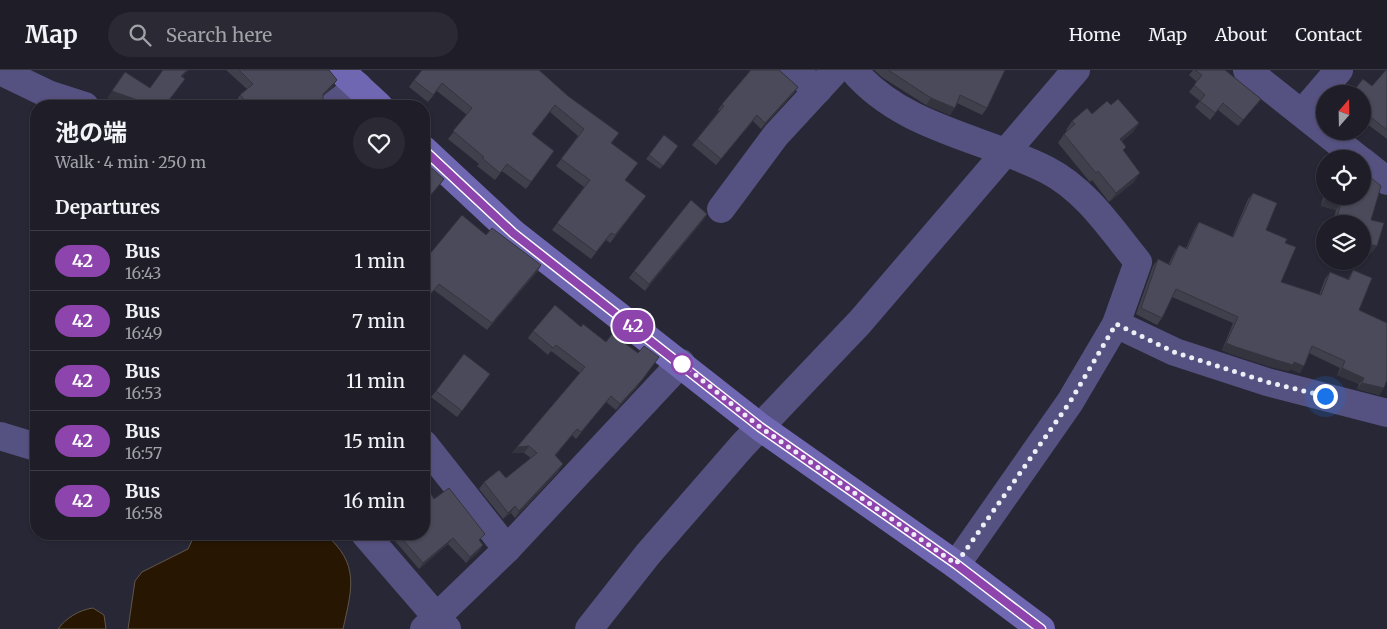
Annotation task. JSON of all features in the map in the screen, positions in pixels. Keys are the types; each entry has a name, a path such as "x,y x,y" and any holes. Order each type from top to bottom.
{"main road":[{"path":"349,78 373,100"},
{"path":"430,156 513,233 681,363 760,427 956,564 1041,629"}],"street":[{"path":"792,70 818,90"},
{"path":"721,209 776,135 836,70"},
{"path":"853,70 867,86 923,122 1049,171 1090,202 1138,262 1116,324 1070,402 956,564"},
{"path":"590,629 648,554 760,427 860,322 1076,70"},
{"path":"1247,70 1348,150"},
{"path":"1302,113 1339,70"},
{"path":"0,71 48,94 66,100"},
{"path":"336,100 349,78"},
{"path":"1371,168 1387,181"},
{"path":"1116,324 1184,355 1267,382 1387,413"},
{"path":"370,540 436,625 681,363"},
{"path":"0,436 30,445"},
{"path":"430,452 507,549"}],"shaded area":[{"path":"192,540 331,540 344,556 351,577 349,601 343,629 128,629 135,581 142,572 188,549"},
{"path":"93,608 104,615 106,629 58,629 73,615"}],"building":[{"path":"163,70 187,70 181,76 185,79 169,100 137,100 112,91 125,72 150,88"},
{"path":"239,70 329,70 337,80 323,94 323,100 245,100 240,95 253,84"},
{"path":"422,70 539,70 568,96 619,133 611,143 638,163 625,180 646,196 615,235 611,233 596,252 557,223 590,180 561,159 584,129 555,105 532,134 554,151 531,182 507,164 500,173 453,131 472,108 442,83 433,95 414,80"},
{"path":"751,70 779,70 798,87 765,123 757,115 721,159 697,139 724,106 722,104"},
{"path":"888,70 1005,70 987,108 960,95 955,108 931,98"},
{"path":"1195,70 1225,70 1261,99 1243,120 1223,103 1215,113 1200,101 1205,95 1194,85 1202,75"},
{"path":"1387,70 1387,130 1371,117 1372,86"},
{"path":"1363,79 1371,85 1358,85"},
{"path":"1118,99 1139,123 1120,139 1126,147 1123,150 1140,173 1116,193 1098,171 1096,173 1064,134 1075,124 1072,121 1087,108 1092,114 1107,101 1111,105"},
{"path":"664,135 678,146 663,166 649,155"},
{"path":"430,167 444,179 430,196"},
{"path":"1371,178 1381,186 1371,220 1371,215 1338,215 1340,205 1371,205"},
{"path":"1253,193 1277,203 1266,230 1287,239 1285,243 1296,247 1281,282 1321,295 1330,272 1349,280 1353,270 1372,278 1359,310 1387,323 1387,380 1384,388 1362,383 1364,378 1342,368 1345,361 1312,346 1304,366 1294,362 1293,365 1276,360 1226,343 1238,317 1176,289 1162,318 1141,308 1158,259 1170,265 1179,245 1187,249 1199,222 1233,237"},
{"path":"691,200 707,214 649,284 634,271"},
{"path":"462,215 486,235 492,228 541,265 492,323 439,284 430,295 430,254"},
{"path":"1371,220 1384,223 1377,246 1371,244"},
{"path":"555,305 581,327 583,324 606,342 612,334 638,353 644,346 659,357 642,380 620,404 611,396 581,432 577,429 555,455 563,464 519,511 515,506 508,513 484,482 499,470 506,478 537,453 529,446 517,447 585,367 556,345 553,348 533,331"},
{"path":"464,354 490,374 462,411 436,391"},
{"path":"449,488 485,534 479,540 483,545 470,557 453,538 423,563 403,540 430,540 430,492 434,499"}],"bus line":[{"name":"42","path":"430,156 513,233 681,363 760,427 956,564 1041,629"}],"route":[{"path":"682,364 760,427 956,564 1070,402 1116,324 1174,352 1267,382 1325,396"}]}
